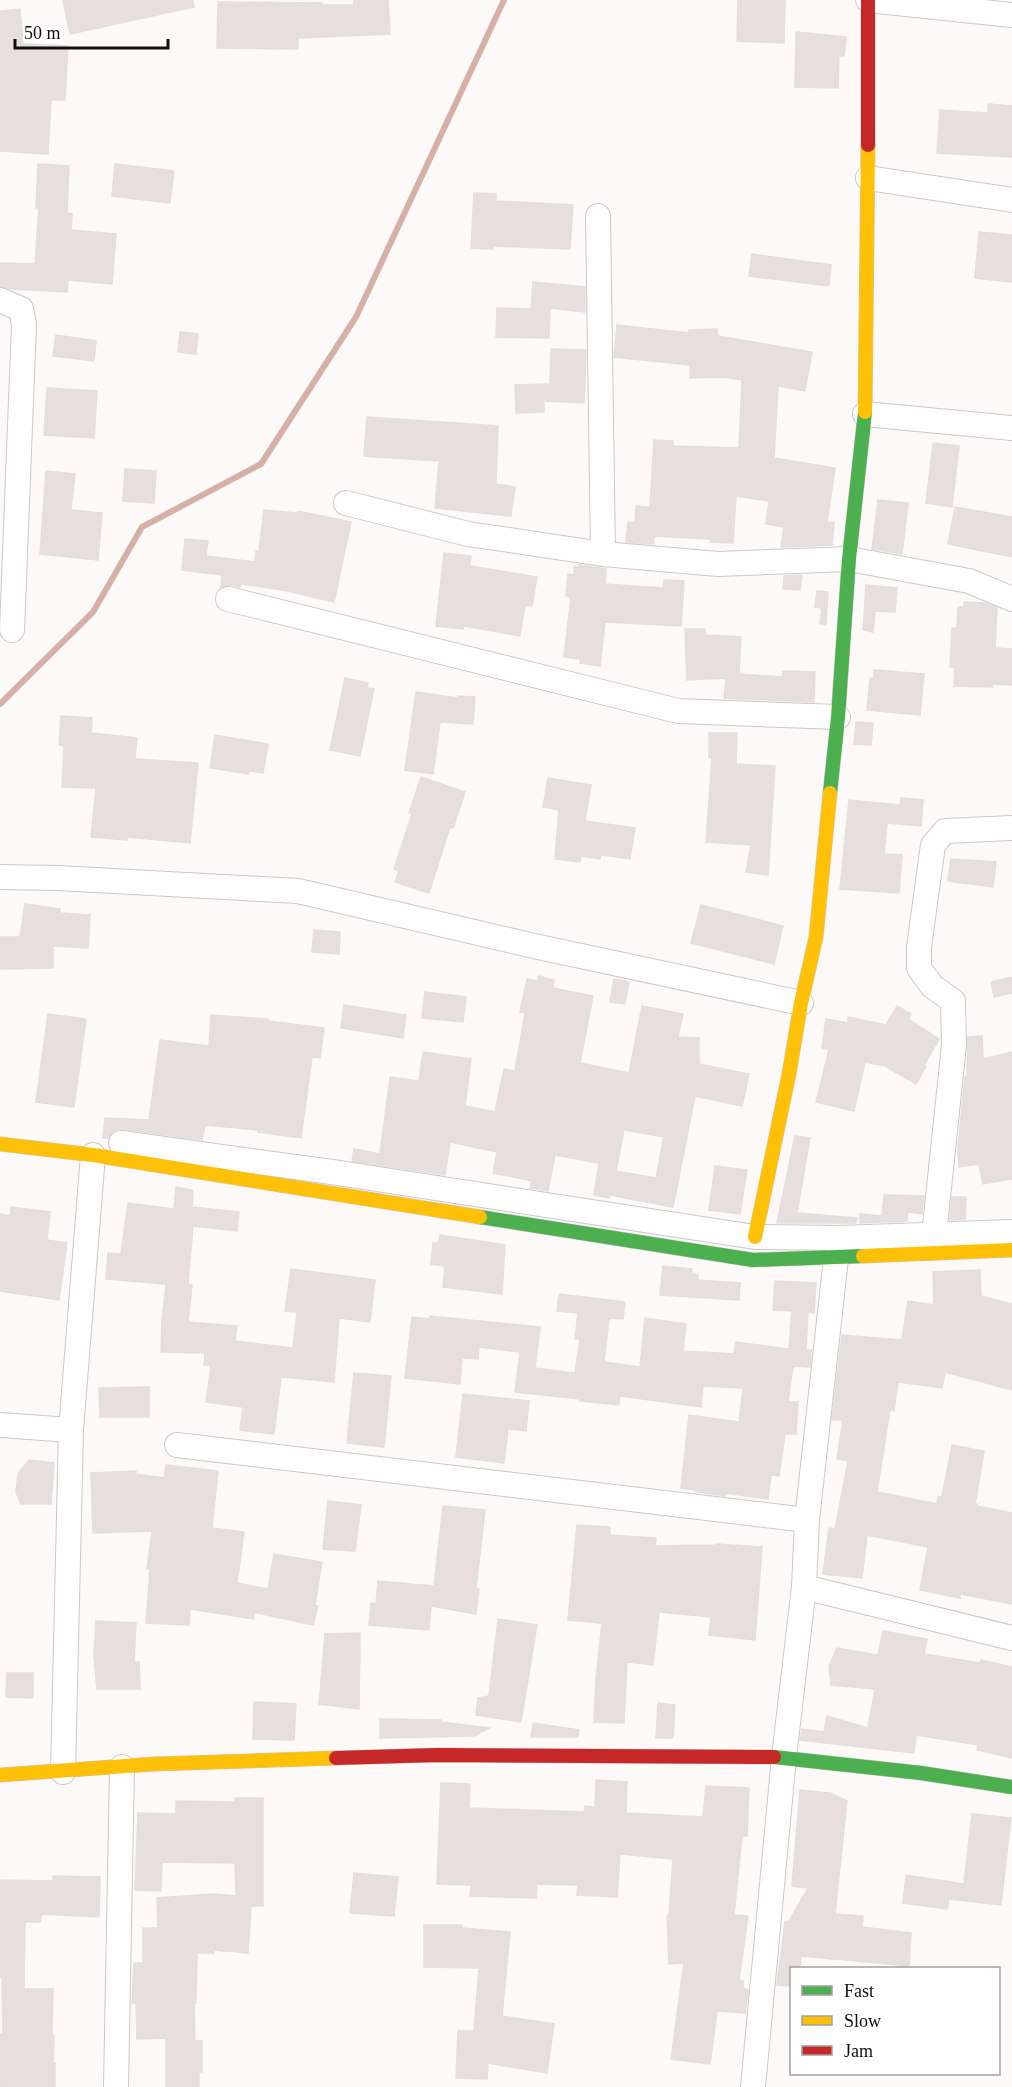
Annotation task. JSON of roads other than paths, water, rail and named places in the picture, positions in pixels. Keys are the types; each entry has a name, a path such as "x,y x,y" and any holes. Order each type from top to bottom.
{"street":[{"path":"755,1237 816,937 838,717 849,560 865,414 868,0 1012,15"},
{"path":"868,178 1012,200"},
{"path":"598,216 603,554"},
{"path":"0,300 21,309 24,324 12,630"},
{"path":"865,414 1012,428"},
{"path":"346,503 468,534 603,554 718,564 849,560 969,581 1012,599"},
{"path":"228,599 678,711 838,717"},
{"path":"934,1235 954,1045 952,1001 933,986 919,968 919,947 933,845 945,831 1012,828"},
{"path":"0,877 298,891 534,946 801,1003"},
{"path":"0,1127 332,1172 755,1237 838,1238 1012,1232"},
{"path":"0,1144 93,1155 743,1258 836,1258 1012,1250"},
{"path":"63,1773 71,1430 93,1155"},
{"path":"753,2087 784,1757 804,1587 807,1520 836,1258"},
{"path":"0,1425 71,1430"},
{"path":"177,1445 807,1520"},
{"path":"804,1587 1012,1638"},
{"path":"0,1775 281,1759 437,1755 784,1757 921,1773 1012,1787"},
{"path":"116,2087 122,1767"}],"waterway":[{"path":"0,704 93,612 142,527 261,464 356,317 504,0"}]}
